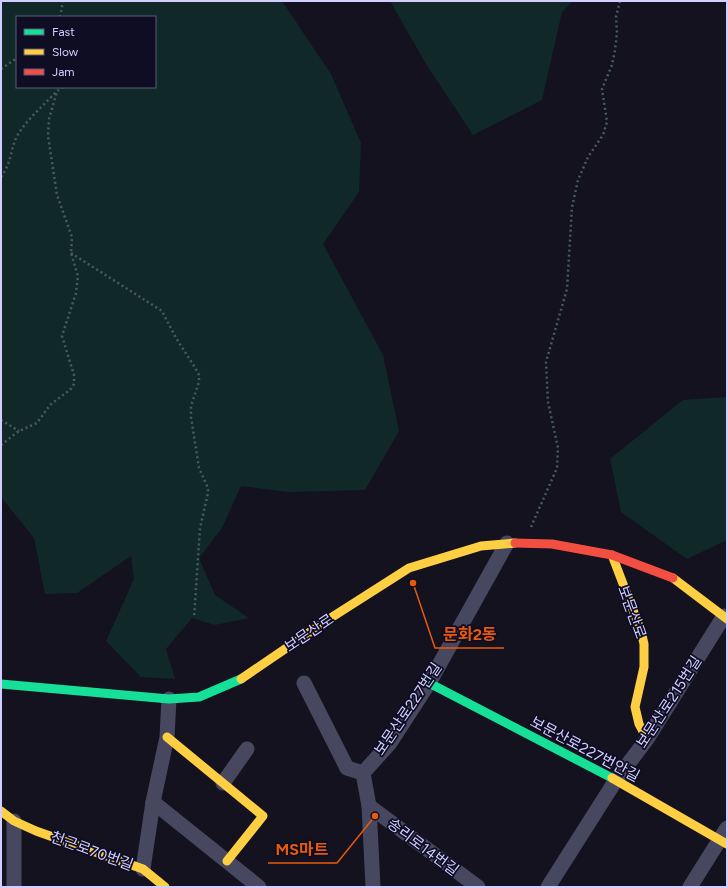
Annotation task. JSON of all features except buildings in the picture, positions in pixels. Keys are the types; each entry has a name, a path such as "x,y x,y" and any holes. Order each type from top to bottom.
{"street":[{"name":"보문산로","path":"1,684 169,700 199,697 239,681 329,619 409,568 481,546 507,543 552,544 612,555 673,578 726,618"},
{"name":"보문산로227번길","path":"363,773 390,743 429,683 507,543"},
{"name":"보문산로","path":"612,555 643,637 644,667 635,707 639,724 647,739"},
{"name":"보문산로215번길","path":"548,887 616,780 647,739 726,618"},
{"path":"304,683 348,768 363,773 369,806 373,887"},
{"name":"보문산로227번안길","path":"429,683 724,837"},
{"path":"143,869 153,802 167,737 169,700"},
{"path":"167,737 263,816 226,861"},
{"path":"223,783 247,749"},
{"path":"153,802 259,887"},
{"name":"송리로14번길","path":"369,806 478,887"},
{"name":"천근로70번길","path":"1,811 14,821 143,869 165,887"},
{"path":"14,821 14,887"},
{"path":"690,887 724,837"}],"path":[{"path":"60,16 63,1"},
{"path":"524,544 557,468 558,448 548,402 546,362 567,289 572,207 578,180 588,157 603,135 607,122 602,88 612,65 617,33 616,17 620,1"},
{"path":"1,69 16,59"},
{"path":"1,177 11,160 17,137 57,91 62,88"},
{"path":"1,445 19,431 37,423 50,406 70,390 74,384 74,375 62,336 78,282 77,269 71,253 72,237 56,195 48,136 49,119 57,91"},
{"path":"71,253 162,311 176,338 199,375 199,382 191,406 191,417 199,468 208,488 208,493 200,528 194,618"},
{"path":"1,420 19,431"}],"green space":[{"path":"1,1 282,1 331,74 361,143 359,192 323,244 383,355 399,431 365,490 289,492 241,486 222,528 199,558 215,595 249,618 215,625 192,618 166,649 175,679 141,677 106,641 134,579 131,556 77,593 45,594 34,538 1,497"},
{"path":"390,1 573,1 562,12 542,100 473,135 426,64"},
{"path":"727,397 727,540 687,559 621,512 610,459 683,400"}],"traffic: fast":[{"path":"1,684 169,699 199,697 241,679"},
{"path":"429,683 612,778"}],"traffic: slow":[{"path":"241,679 329,619 409,568 481,546 515,543"},
{"path":"612,555 641,631 644,644 644,667 635,707 639,724 647,739"},
{"path":"673,578 727,619"},
{"path":"167,737 263,816 227,861"},
{"path":"612,778 727,844"},
{"path":"1,811 14,821 36,831 143,869 165,887"}],"traffic: jam":[{"path":"515,543 552,544 612,555 673,578"}],"place":[{"name":"문화2동","path":"413,583"},
{"name":"MS마트","path":"375,816"}]}
